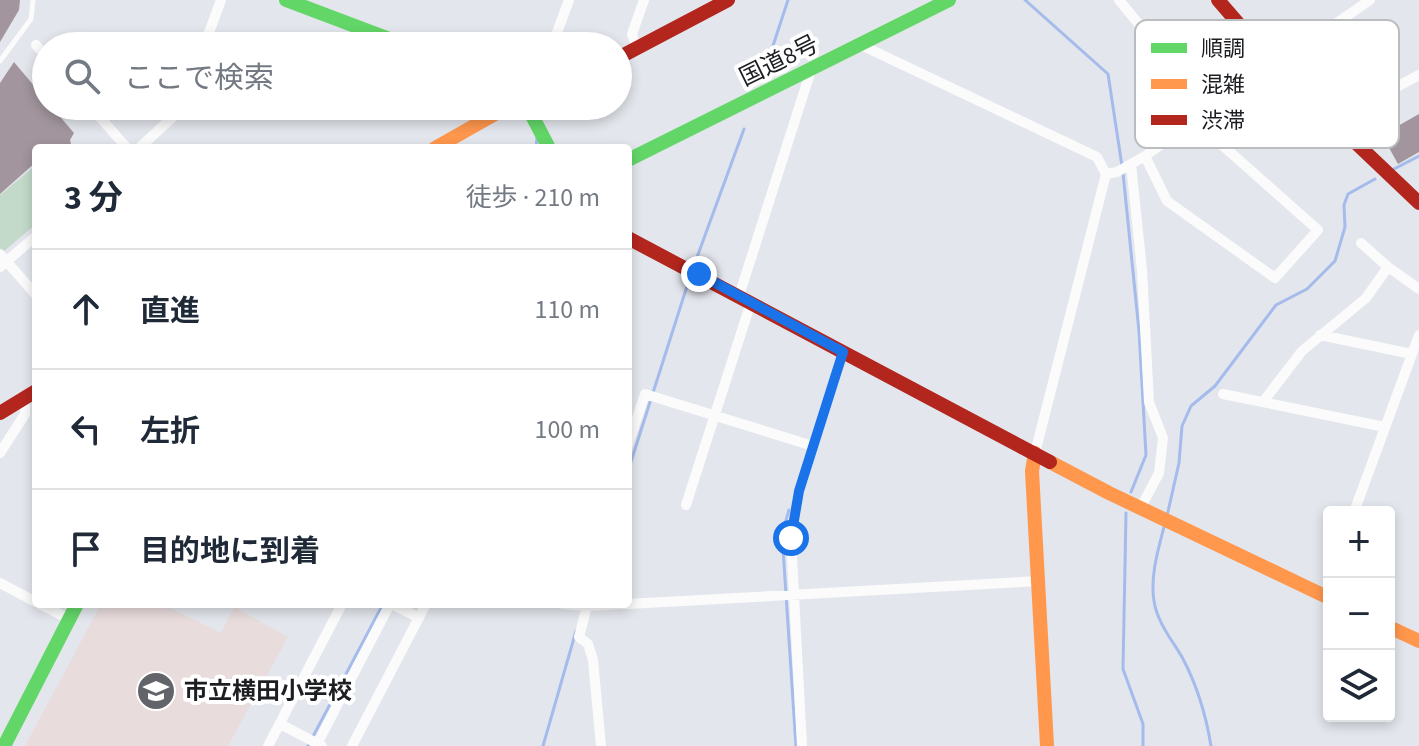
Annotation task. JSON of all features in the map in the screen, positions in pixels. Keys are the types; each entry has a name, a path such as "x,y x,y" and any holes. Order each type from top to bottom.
{"main road":[{"path":"286,0 371,32"},
{"path":"632,51 711,5 728,0"},
{"name":"国道8号","path":"634,157 949,0"},
{"path":"1218,0 1235,20"},
{"path":"442,144 484,120"},
{"path":"534,120 547,144"},
{"path":"1361,148 1419,203"},
{"path":"632,240 1140,509 1323,595"},
{"path":"0,413 31,394"},
{"path":"1035,453 1032,471 1047,746"},
{"path":"4,746 75,608"},
{"path":"1395,630 1419,641"}],"street":[{"path":"209,32 221,0"},
{"path":"557,32 569,0"},
{"path":"1119,0 1135,20"},
{"path":"1341,20 1370,0"},
{"path":"637,49 632,34 641,1"},
{"path":"861,45 1097,157 1106,174 1035,453"},
{"path":"686,505 715,416 811,70"},
{"path":"1399,86 1419,75"},
{"path":"102,120 123,144"},
{"path":"144,144 170,120"},
{"path":"1106,174 1117,172 1156,148"},
{"path":"1145,156 1167,201 1275,278 1318,230 1225,148"},
{"path":"1131,164 1142,270 1149,402 1163,438 1159,473 1140,509"},
{"path":"32,239 2,261 32,291"},
{"path":"1361,243 1419,289"},
{"path":"1263,402 1302,351 1366,298 1388,267"},
{"path":"1320,335 1412,354"},
{"path":"1356,506 1419,335"},
{"path":"802,746 788,595 791,538 799,491 843,352"},
{"path":"0,453 25,414 31,394"},
{"path":"632,433 645,394 813,446"},
{"path":"1223,394 1385,427"},
{"path":"632,604 1039,581"},
{"path":"0,583 32,600"},
{"path":"48,608 69,619"},
{"path":"268,746 340,608"},
{"path":"280,724 318,745 389,608"},
{"path":"399,608 419,618"},
{"path":"352,746 424,608"},
{"path":"582,608 579,637 588,644 593,660 601,746"}],"lane":[{"path":"0,61 31,19 33,0"}],"shaded area":[{"name":"市立横田小学校","path":"99,608 170,608 221,633 236,608 288,637 228,746 25,746"}],"green space":[{"path":"32,168 32,227 3,252 0,248 0,195"}],"building":[{"path":"0,0 20,0 19,10 0,42"},
{"path":"14,62 32,83 32,120 63,120 74,133 71,144 32,144 32,166 0,194 0,83"},
{"path":"1419,114 1419,152 1398,164 1389,148 1399,148 1399,125"}],"waterway":[{"path":"765,70 788,0"},
{"path":"1025,0 1108,74 1122,166"},
{"path":"696,260 744,129"},
{"path":"536,144 537,138"},
{"path":"1394,169 1419,156"},
{"path":"1123,173 1139,331 1146,455 1131,492"},
{"path":"1167,516 1179,463 1182,426 1191,406 1215,386 1276,305 1307,289 1335,261 1345,227 1344,205 1348,194 1375,179"},
{"path":"632,458 689,280"},
{"path":"789,510 782,534 796,746"},
{"path":"1126,513 1123,669 1143,724 1143,746"},
{"path":"1164,527 1154,573 1156,609 1192,678 1204,712 1211,746"},
{"path":"308,746 381,608"},
{"path":"543,746 576,631"}],"traffic: fast":[{"path":"286,0 371,32"},
{"path":"632,158 949,0"},
{"path":"534,120 547,144"},
{"path":"4,746 75,608"}],"traffic: slow":[{"path":"442,144 484,120"},
{"path":"1035,453 1032,471 1047,746"},
{"path":"1050,462 1323,595"},
{"path":"1395,630 1419,641"}],"traffic: jam":[{"path":"632,51 728,0"},
{"path":"1218,0 1235,20"},
{"path":"1361,148 1419,203"},
{"path":"632,240 1050,462"},
{"path":"0,413 32,393"}],"place":[{"name":"市立横田小学校","path":"156,691"}],"route":[{"path":"699,274 843,352 799,491 791,538"}]}
